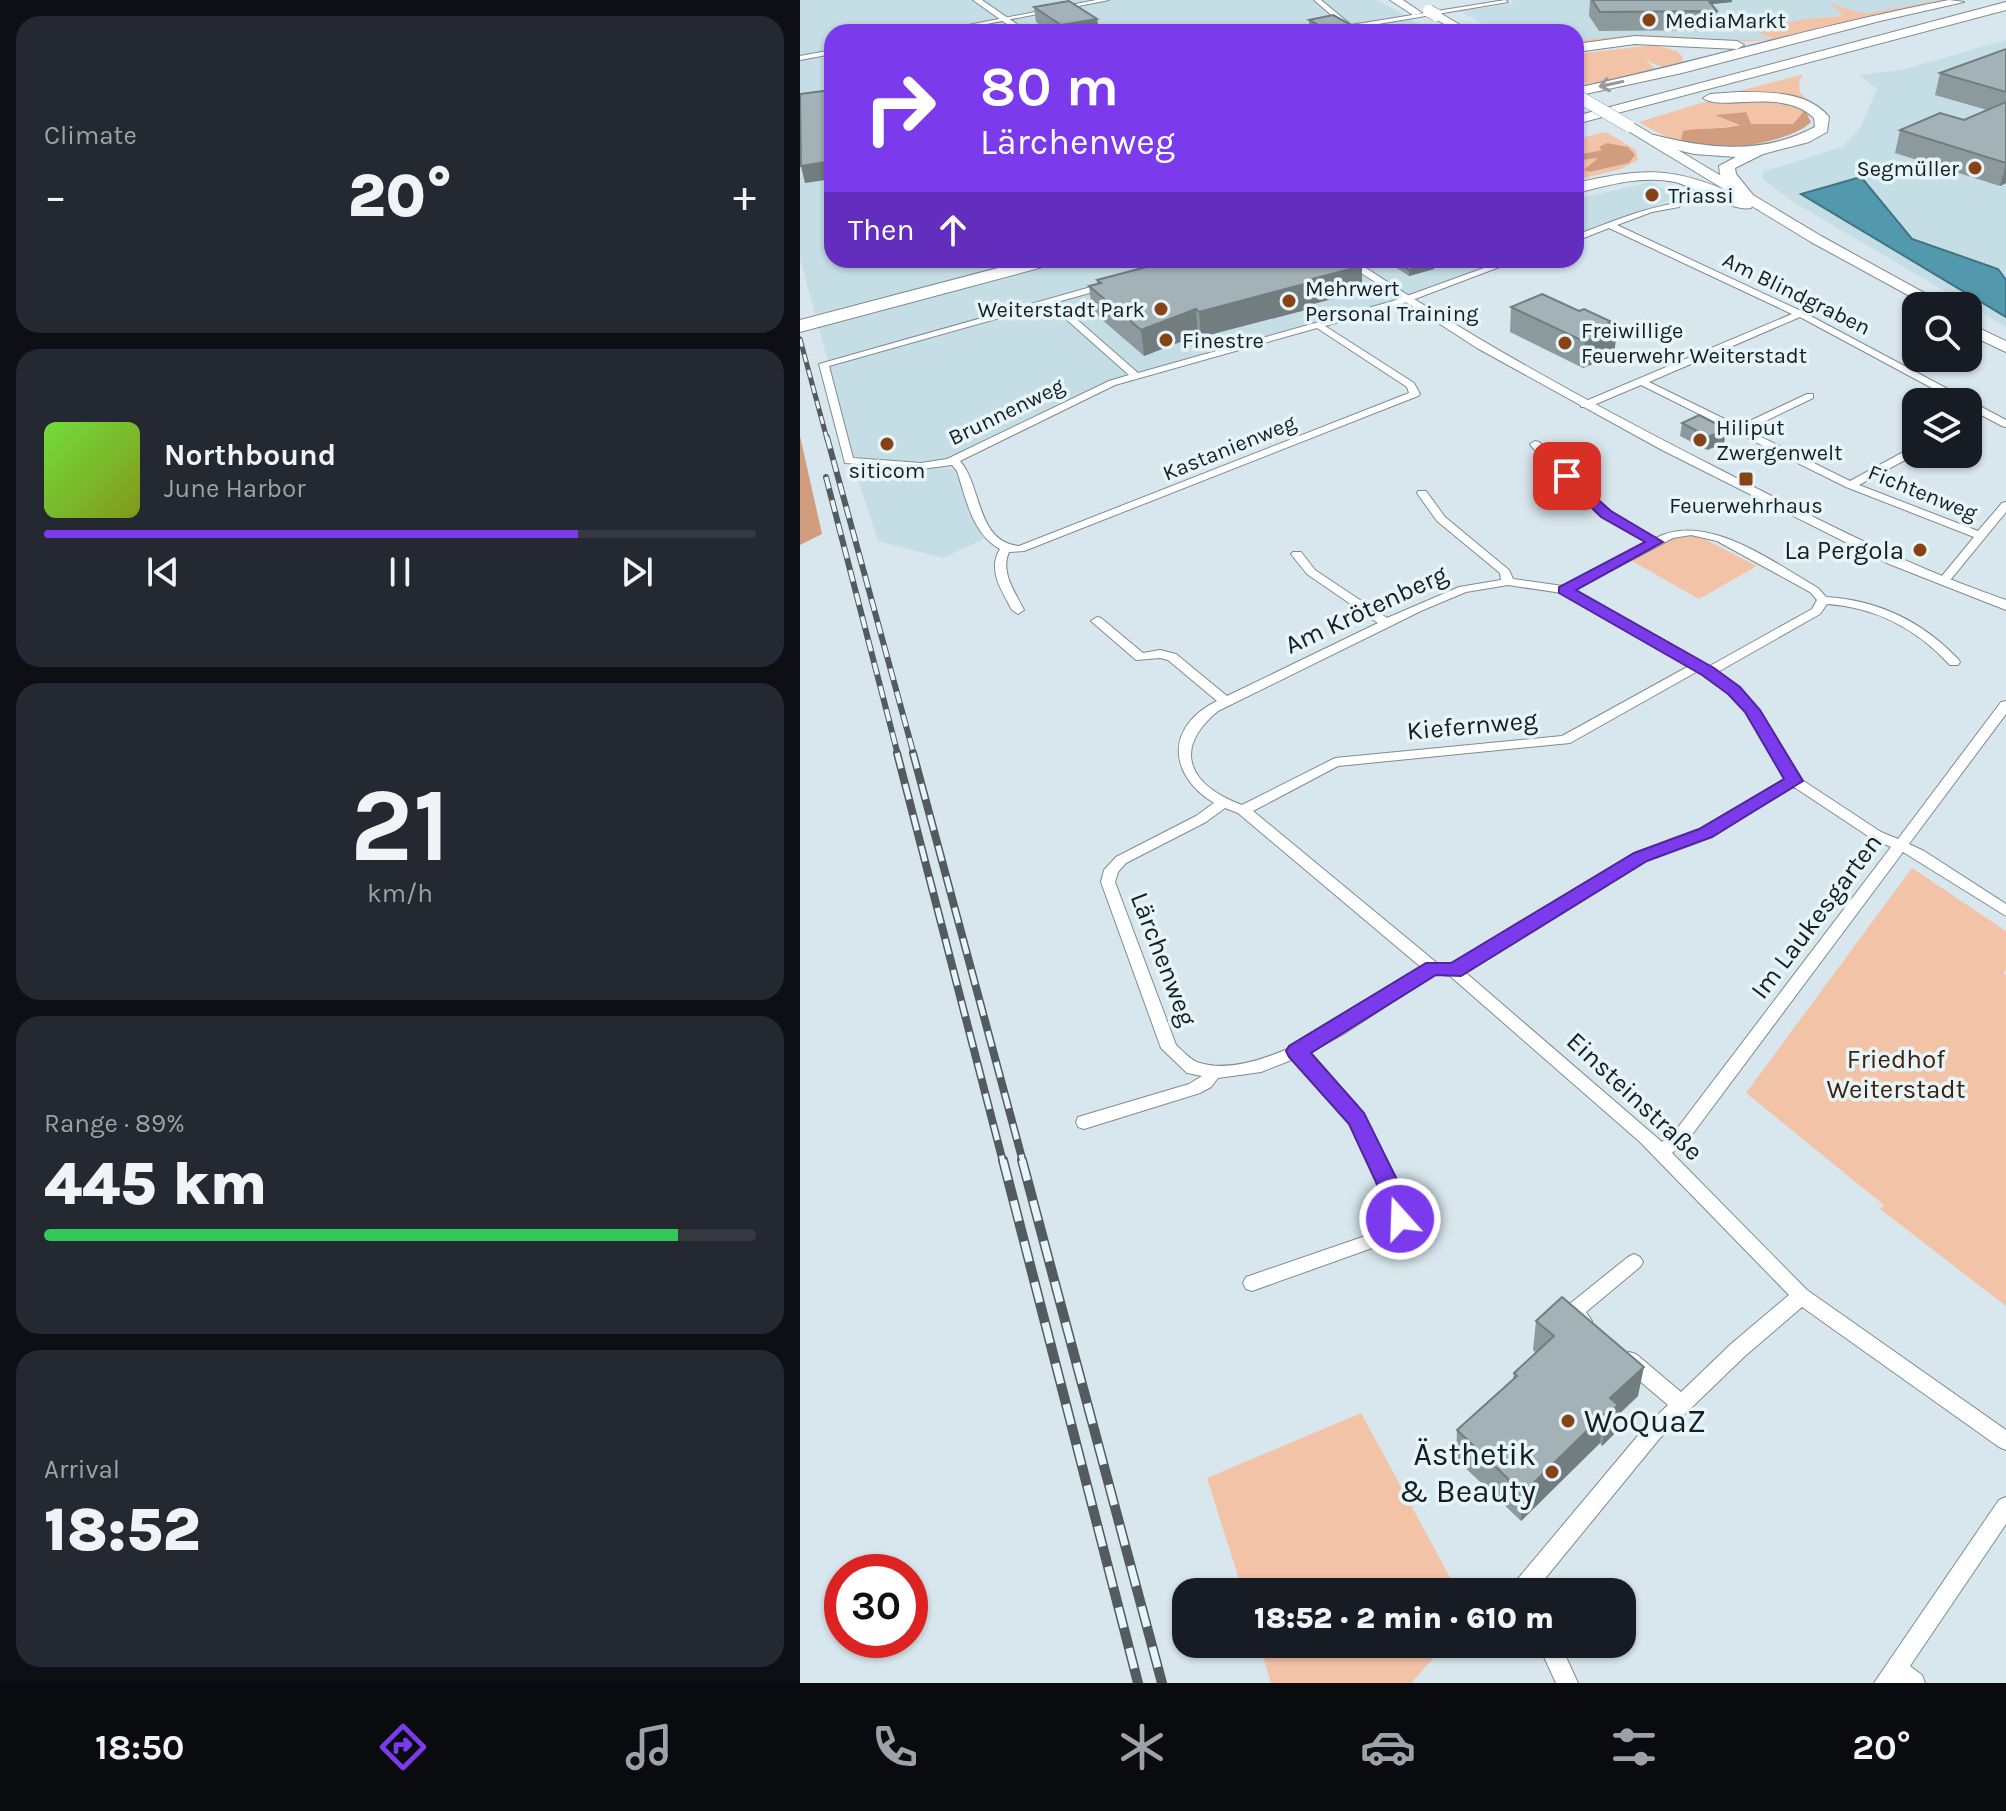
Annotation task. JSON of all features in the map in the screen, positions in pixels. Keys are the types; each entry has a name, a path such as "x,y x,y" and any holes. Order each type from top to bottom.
{"highway":[{"path":"1584,91 1913,9 1971,0"},
{"path":"1584,105 1986,0"},
{"path":"1584,133 1955,29 2003,6"},
{"path":"1584,118 2003,6"},
{"path":"1584,49 1635,40 1752,44 1809,35"},
{"path":"1584,49 1646,43 1673,46 1690,55 1690,62 1684,65 1646,76"},
{"path":"1745,200 1726,170 1731,163 1808,143 1830,131 1834,124 1832,117 1810,97 1804,81 1842,60"},
{"path":"1630,132 1648,150 1737,152 1800,140 1822,129 1824,123 1822,117 1807,106 1776,97 1741,95 1698,100"},
{"path":"1584,184 1628,170 1648,150"},
{"path":"1584,184 1629,176 1662,174 1695,181 1745,200"},
{"path":"800,326 822,313 967,268"},
{"path":"800,311 822,313 1018,268"}],"main road":[{"path":"1395,0 1430,13 1442,24"},
{"path":"1410,0 1451,24"},
{"path":"1584,99 1630,132 1903,292"},
{"path":"1584,112 1615,130 1630,132"},
{"path":"1648,150 1914,292"},
{"path":"1982,327 2006,338"},
{"path":"1982,335 2006,347"}],"street":[{"path":"977,0 1012,24"},
{"path":"978,24 1106,0"},
{"path":"1317,0 1345,24"},
{"path":"1366,24 1505,2 1502,0"},
{"path":"800,58 824,54"},
{"path":"1584,235 1650,210 1676,205"},
{"name":"Am Blindgraben","path":"1609,225 1800,314 1938,388"},
{"path":"1359,268 1500,359 1585,405 1770,501 1943,582 2006,605"},
{"name":"Brunnenweg","path":"1051,301 824,364 849,461 929,466 954,461 1097,389 1135,375 1405,300 1492,268"},
{"path":"1051,301 1110,284"},
{"path":"1051,301 1135,375"},
{"path":"1585,405 1800,314"},
{"name":"Kastanienweg","path":"1005,549 1033,546 1415,394 1411,385 1318,325"},
{"name":"Fichtenweg","path":"1642,382 1850,485 1980,536"},
{"path":"1738,430 1810,396"},
{"name":"Am Blindgraben","path":"1982,411 2006,424"},
{"path":"1535,444 1606,514 1656,542"},
{"name":"Fichtenweg","path":"1850,485 1902,457"},
{"path":"954,461 962,470 988,539 1005,549 999,558 1000,568 1018,610"},
{"path":"1422,493 1437,516 1505,572 1508,582"},
{"path":"1943,582 2006,505"},
{"path":"1565,590 1679,533 1711,534 1814,590 1823,600 1849,601 1876,610 1933,640 1954,662"},
{"path":"1297,554 1311,572 1386,623"},
{"name":"Am Krötenberg","path":"1221,804 1189,772 1182,751 1186,736 1194,724 1226,702 1386,623 1463,589 1508,582 1565,590"},
{"path":"1565,590 1703,669 1747,704 1794,781 1871,832 1919,854 2006,911"},
{"name":"Kiefernweg","path":"1243,810 1320,768 1341,761 1565,740 1816,611 1823,600"},
{"path":"1097,621 1140,657 1160,654 1172,657 1226,702"},
{"name":"Im Laukesgarten","path":"1662,1152 1682,1135 2006,705"},
{"path":"1221,804 1243,810 1433,968 1454,971 1641,857 1706,833 1794,781"},
{"name":"Lärchenweg","path":"1212,1075 1186,1066 1169,1048 1108,882 1111,870 1121,860 1201,819 1221,804"},
{"path":"1084,1122 1194,1089 1212,1075 1240,1071 1297,1051 1433,968"},
{"name":"Einsteinstraße","path":"1454,971 1662,1152 1801,1296 2006,1441"},
{"path":"1252,1283 1383,1237 1397,1226 1400,1219 1399,1208 1357,1119 1297,1051"},
{"path":"1634,1262 1573,1312 1681,1404"},
{"path":"1531,1578 1681,1404 1801,1296"},
{"path":"1914,1683 1890,1676 2006,1507"},
{"path":"1555,1658 1567,1683"}],"shaded area":[{"path":"800,0 1378,0 1419,24 824,24 824,268 1483,268 1386,304 1136,373 942,461 886,462 854,457 800,259"},
{"path":"1511,0 1941,0 1850,18 1803,19 1756,31 1774,38 1737,41 1654,36 1584,40 1584,24 1483,24 1460,11 1514,3"},
{"path":"2006,40 2006,327 1982,313 1982,292 1946,292 1790,200 1763,179 1763,172 1842,147 1860,128 1877,89 1859,75 1902,70"},
{"path":"1805,110 1811,122 1802,129 1761,143 1705,149 1681,140 1683,131 1740,125 1715,115 1746,112 1751,124 1793,124"},
{"path":"1607,143 1628,147 1635,155 1629,163 1590,172 1584,170 1598,158 1584,160 1584,154 1602,150 1599,147"},
{"path":"1651,182 1679,197 1584,231 1584,197"},
{"path":"800,436 822,534 800,545"},
{"path":"854,467 940,467 956,470 984,539 943,558 878,541"}],"green space":[{"path":"1940,0 1957,0 1773,40 1717,43 1655,39 1584,45 1584,40 1636,35 1766,39 1772,38 1755,31 1803,19 1844,16 1831,4 1865,14"},
{"path":"1654,45 1677,51 1683,57 1682,62 1662,67 1645,60 1658,71 1584,85 1584,53"},
{"path":"1801,75 1800,93 1813,104 1735,92"},
{"path":"1747,97 1767,98 1805,110 1793,124 1751,124 1745,112 1717,115 1741,124 1683,132 1681,140 1701,148 1668,138 1639,122 1704,102"},
{"path":"1606,132 1636,150 1638,160 1621,169 1584,178 1584,160 1599,157 1585,170 1590,172 1629,163 1635,155 1628,147 1607,143 1600,147 1603,150 1584,154 1584,137"},
{"path":"1757,143 1719,149 1703,149"},
{"path":"1690,535 1757,566 1699,599 1630,560 1673,537"},
{"name":"Friedhof Weiterstadt","path":"1912,868 2006,931 2006,970 2003,973 2006,975 2006,1306 1880,1209 1884,1205 1746,1093"},
{"path":"1361,1413 1450,1578 1239,1578 1207,1478"},
{"path":"1263,1658 1433,1658 1411,1683 1271,1683"}],"water":[{"path":"1861,177 1912,239 1998,269 2006,280 2006,317 1982,303 1982,292 1964,292 1801,194"}],"building":[{"path":"1592,0 1708,0 1717,11 1600,12"},
{"path":"1069,1 1097,19 1060,24 1034,7"},
{"path":"1333,15 1349,24 1316,24 1309,20"},
{"path":"2006,49 2006,92 1940,73"},
{"path":"824,91 824,162 801,166 800,94"},
{"path":"2006,102 2006,163 1900,130 1940,113 1964,120"},
{"path":"1143,268 1354,268 1199,312 1196,309 1141,330 1089,286 1101,283 1097,280"},
{"path":"1542,294 1612,322 1606,324 1617,329 1585,342 1511,307"},
{"path":"1699,415 1726,429 1708,437 1682,423"},
{"name":"WoQuaZ","path":"1562,1297 1644,1367 1610,1398 1618,1405 1607,1416 1604,1414 1523,1493 1457,1430 1517,1376 1514,1373 1554,1336 1536,1321"}],"railway":[{"path":"800,339 827,439"},
{"path":"827,437 914,755"},
{"path":"826,477 898,755"},
{"path":"897,753 1003,1162"},
{"path":"913,753 1023,1162"},
{"path":"1003,1160 1138,1683"},
{"path":"1022,1160 1162,1683"}],"place":[{"name":"MediaMarkt","path":"1649,20"},
{"name":"Segmüller","path":"1975,168"},
{"name":"Triassi","path":"1652,195"},
{"name":"Mehrwert Personal Training","path":"1289,301"},
{"name":"Weiterstadt Park","path":"1161,309"},
{"name":"Finestre","path":"1166,340"},
{"name":"Freiwillige Feuerwehr Weiterstadt","path":"1565,343"},
{"name":"Hiliput Zwergenwelt","path":"1700,440"},
{"name":"siticom","path":"887,444"},
{"name":"Feuerwehrhaus","path":"1746,479"},
{"name":"La Pergola","path":"1920,550"},
{"name":"WoQuaZ","path":"1568,1421"},
{"name":"Ästhetik & Beauty","path":"1552,1472"}],"route":[{"path":"1400,1219 1399,1208 1357,1119 1304,1063 1297,1051 1322,1039 1433,968 1454,971 1641,857 1706,833 1794,781 1742,697 1708,672 1565,590 1656,542 1606,514 1567,476"}]}
